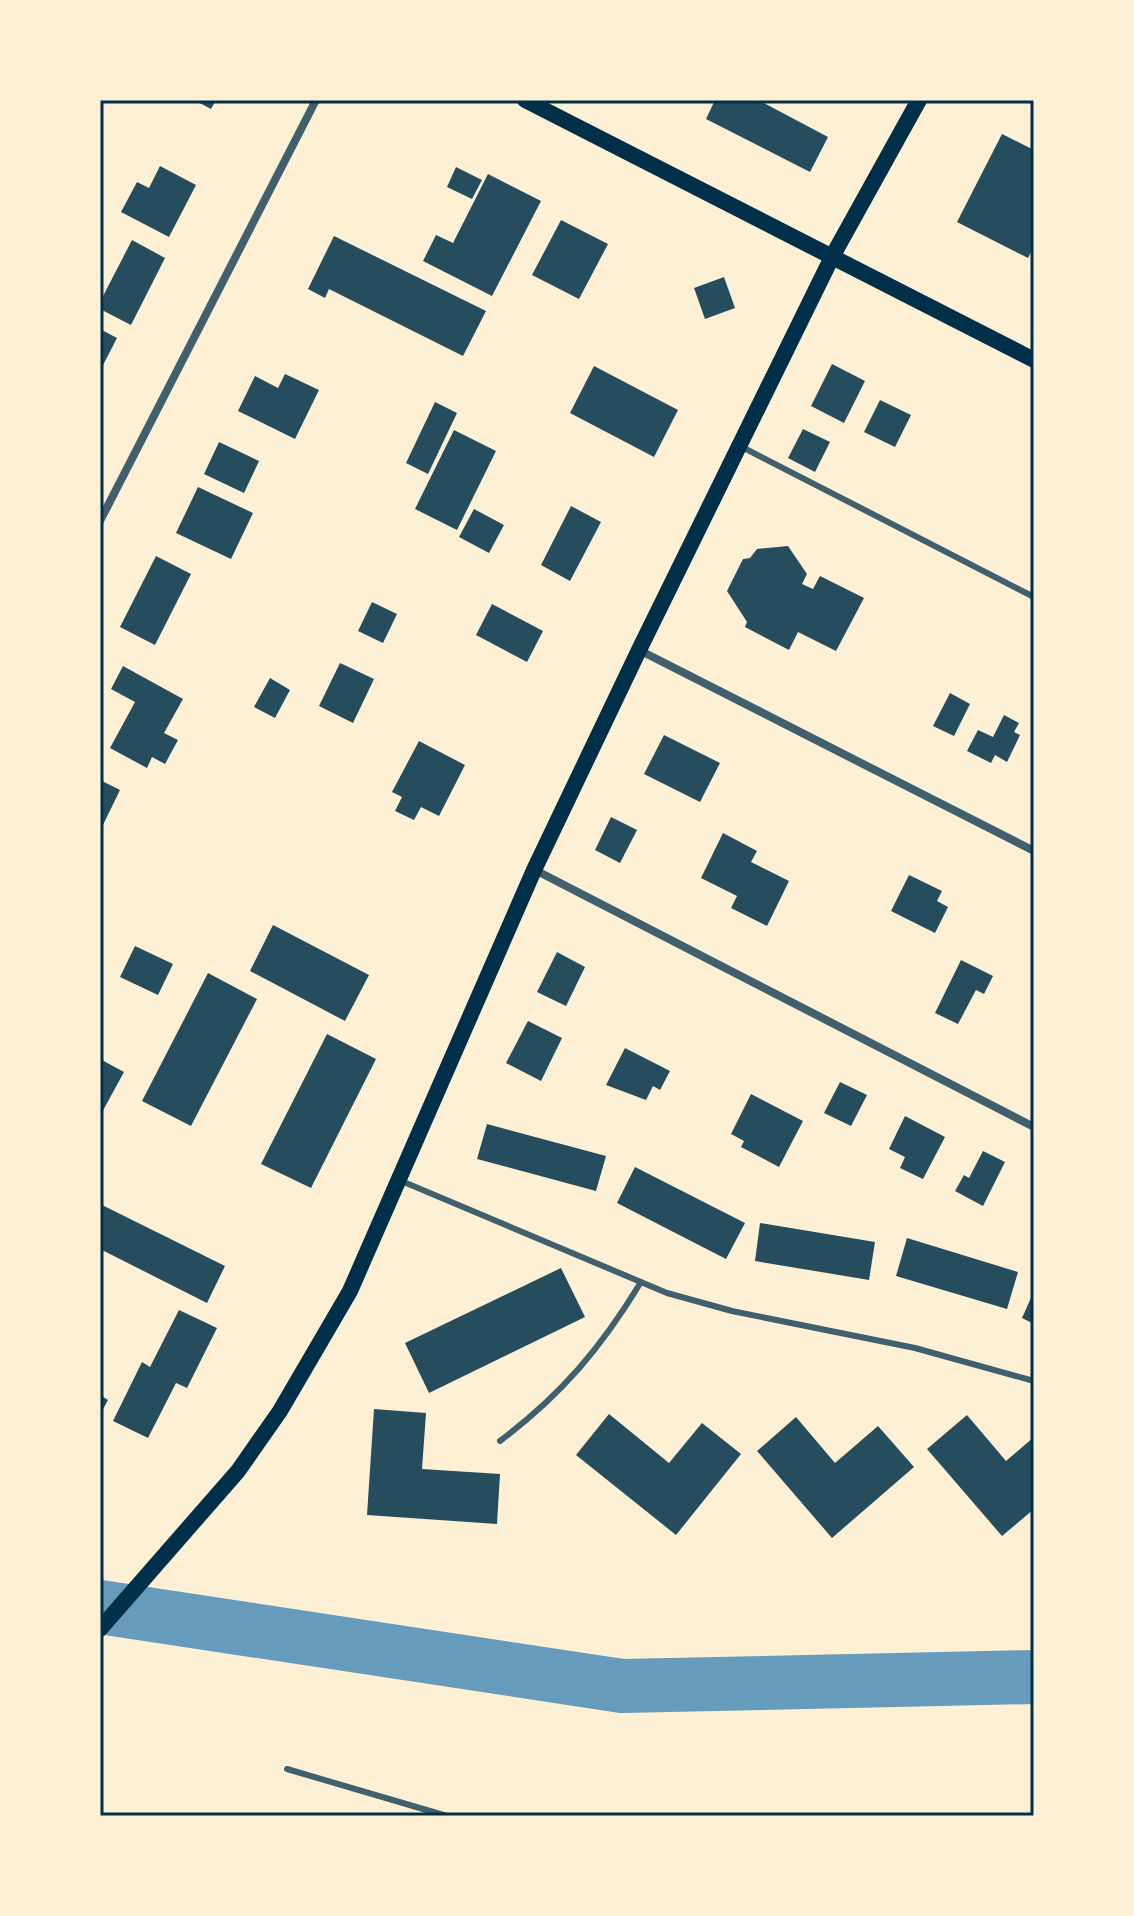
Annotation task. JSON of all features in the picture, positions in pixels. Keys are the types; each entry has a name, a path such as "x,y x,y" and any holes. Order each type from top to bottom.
{"main road":[{"path":"525,100 1034,360"},
{"path":"100,1629 238,1471 280,1411 350,1291 534,870 639,650 832,257 919,100"}],"street":[{"path":"100,521 316,100"},
{"path":"639,650 1034,851"},
{"path":"534,870 1034,1127"}],"lane":[{"path":"739,446 1034,597"},
{"path":"399,1180 641,1282 732,1311 915,1348 1034,1381"},
{"path":"500,1441 534,1416 581,1370 611,1331 641,1282"},
{"path":"287,1769 447,1816"}],"building":[{"path":"194,100 216,100 211,109"},
{"path":"715,100 758,100 828,137 810,172 706,119"},
{"path":"1002,134 1034,150 1034,246 1028,258 957,222"},
{"path":"160,166 196,185 169,237 121,212 137,182 149,188"},
{"path":"456,167 482,180 472,199 447,187"},
{"path":"488,174 541,201 492,296 423,261 436,235 453,243"},
{"path":"561,220 608,244 579,299 532,275"},
{"path":"334,236 486,311 463,356 329,289 325,298 308,289"},
{"path":"132,240 165,258 131,325 100,309 100,302"},
{"path":"724,277 735,308 705,319 694,288"},
{"path":"100,329 117,338 100,371"},
{"path":"832,364 865,381 844,423 811,406"},
{"path":"594,366 678,410 654,457 570,413"},
{"path":"285,374 319,390 295,439 238,411 255,376 278,388"},
{"path":"880,400 911,415 895,447 864,432"},
{"path":"435,402 457,413 428,474 406,463"},
{"path":"803,429 830,442 815,472 788,458"},
{"path":"454,430 496,451 457,530 415,509"},
{"path":"219,442 259,461 244,493 204,474"},
{"path":"198,487 253,513 231,559 176,533"},
{"path":"571,506 601,522 570,581 541,565"},
{"path":"474,509 504,525 489,553 459,537"},
{"path":"788,546 807,574 802,584 813,589 820,576 864,598 836,651 798,632 789,650 745,627 747,622 727,591 743,559 750,558 757,549"},
{"path":"156,556 191,574 155,645 120,627"},
{"path":"372,602 397,614 383,643 358,631"},
{"path":"492,604 543,631 527,662 476,635"},
{"path":"340,663 374,679 353,723 319,706"},
{"path":"123,666 183,699 164,733 178,740 165,764 152,757 147,768 110,748 135,702 111,689"},
{"path":"270,678 290,690 275,718 254,707"},
{"path":"950,693 970,704 954,736 933,726"},
{"path":"1004,715 1019,723 1014,732 1020,735 1007,762 995,755 991,763 967,751 978,730 993,737"},
{"path":"664,735 720,763 700,802 644,774"},
{"path":"419,741 465,765 439,816 421,807 414,820 395,811 402,797 392,792"},
{"path":"100,780 120,790 103,825 100,823"},
{"path":"611,817 637,830 620,863 595,850"},
{"path":"723,833 757,851 751,862 789,881 767,926 731,908 737,896 701,878"},
{"path":"909,875 942,891 937,901 948,907 935,933 891,911"},
{"path":"273,925 369,975 345,1021 250,971"},
{"path":"135,946 173,964 158,995 120,977"},
{"path":"557,952 585,967 566,1006 537,992"},
{"path":"961,960 993,976 984,994 976,990 958,1024 935,1013"},
{"path":"208,973 257,999 191,1126 142,1101"},
{"path":"528,1021 562,1038 541,1081 506,1063"},
{"path":"327,1034 376,1059 311,1188 261,1164"},
{"path":"625,1048 670,1071 660,1090 653,1086 646,1100 606,1085"},
{"path":"100,1059 124,1072 100,1116"},
{"path":"840,1082 867,1095 851,1126 824,1113"},
{"path":"751,1094 803,1121 779,1167 741,1147 744,1141 731,1134"},
{"path":"905,1116 945,1137 923,1179 900,1168 905,1157 889,1149"},
{"path":"487,1124 606,1156 596,1191 477,1159"},
{"path":"983,1151 1005,1162 983,1206 955,1191 964,1175 969,1178"},
{"path":"635,1167 745,1223 726,1259 617,1203"},
{"path":"100,1204 225,1266 207,1303 100,1249"},
{"path":"760,1223 875,1242 869,1280 755,1261"},
{"path":"907,1238 1018,1272 1007,1309 896,1276"},
{"path":"561,1268 585,1317 429,1393 405,1343"},
{"path":"1034,1291 1034,1324 1022,1318"},
{"path":"179,1310 217,1328 187,1388 176,1383 148,1438 113,1421 142,1362 150,1367"},
{"path":"100,1395 108,1400 100,1415"},
{"path":"374,1409 426,1413 422,1469 500,1474 497,1524 367,1515"},
{"path":"609,1414 669,1463 702,1423 741,1454 676,1535 576,1455"},
{"path":"967,1415 1006,1461 1034,1437 1034,1509 1002,1536 927,1449"},
{"path":"796,1417 835,1463 878,1426 914,1467 832,1538 757,1451"}],"waterway":[{"path":"100,1607 622,1686 1034,1677"}]}
